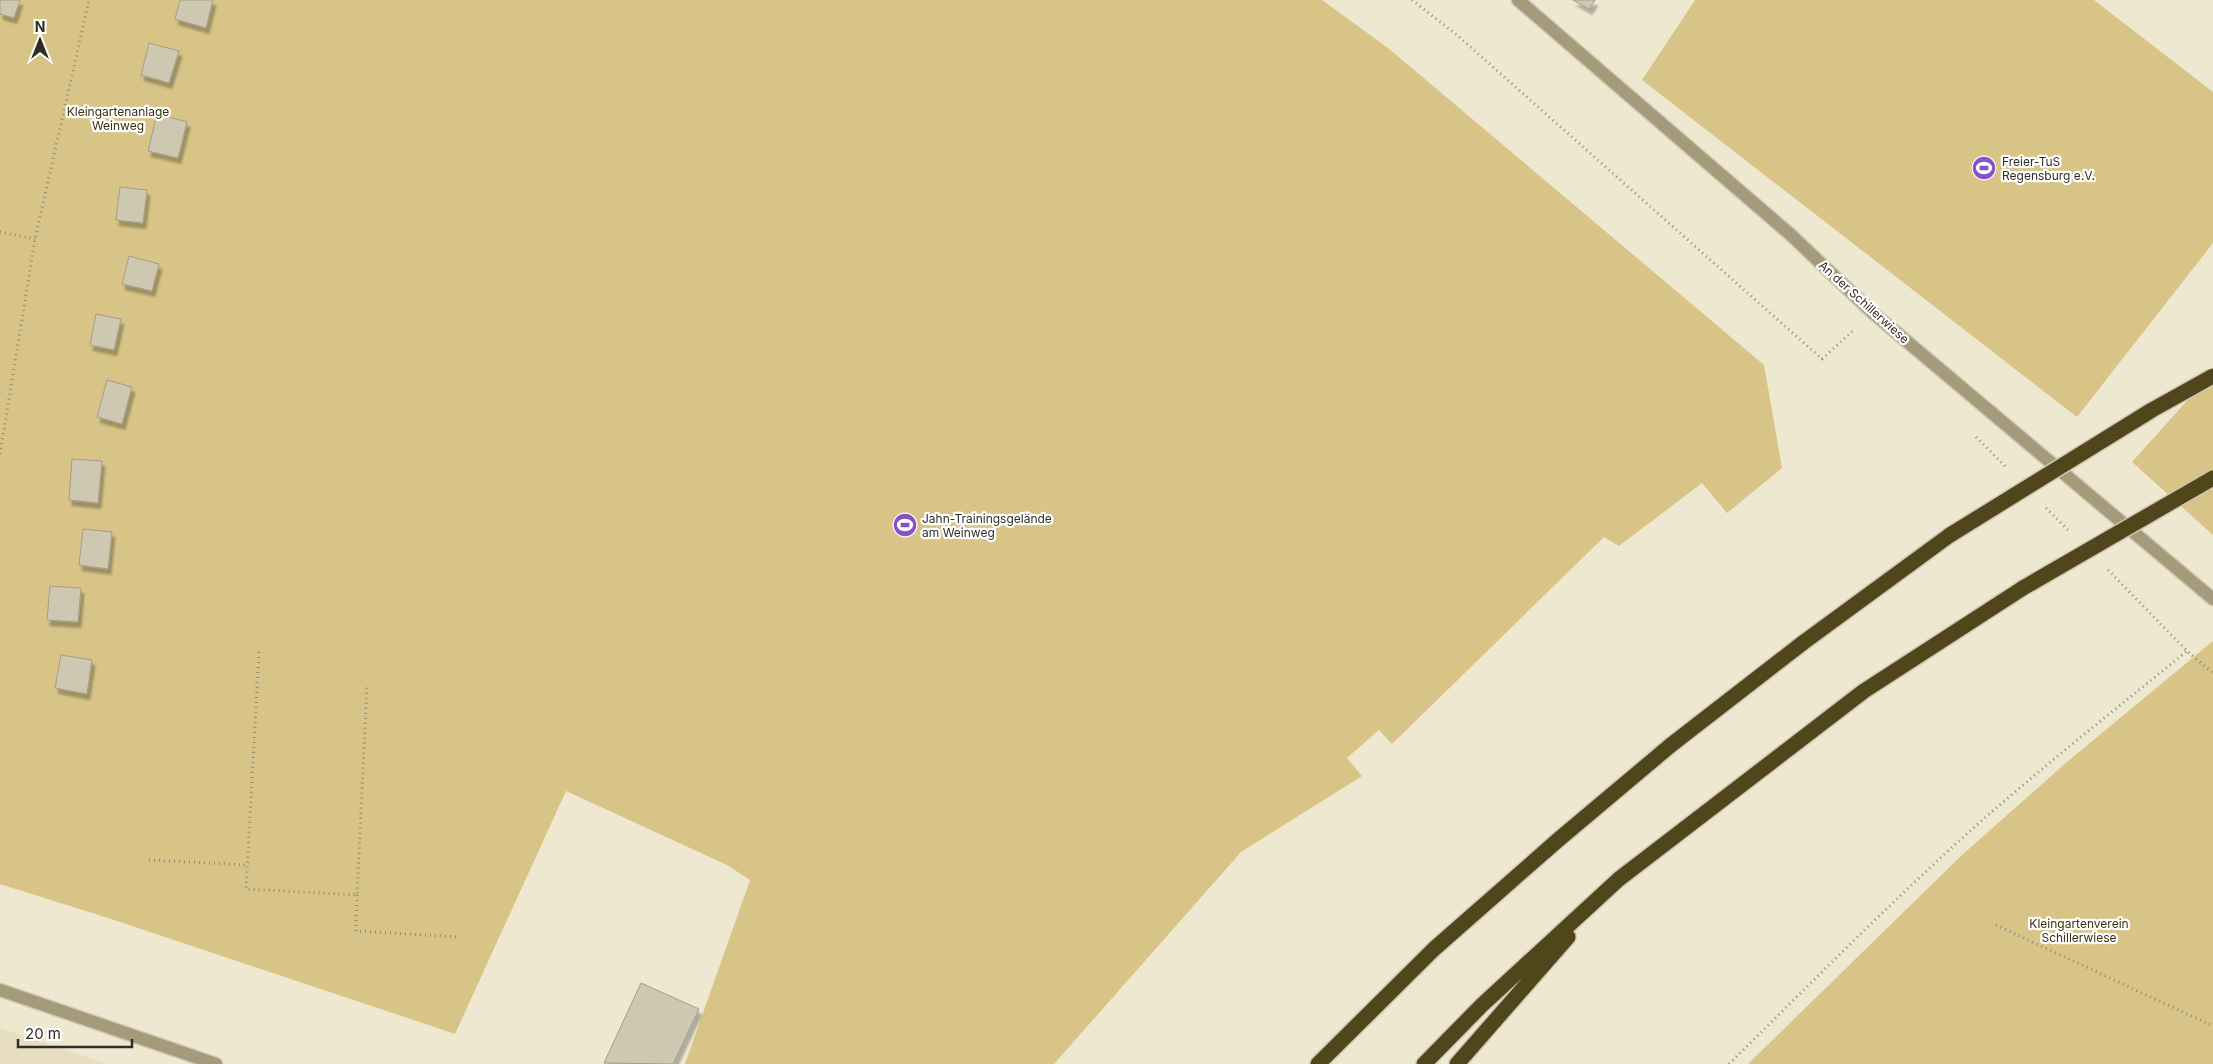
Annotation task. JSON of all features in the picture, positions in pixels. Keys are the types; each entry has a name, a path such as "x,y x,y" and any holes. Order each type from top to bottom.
{"highway":[{"path":"1318,1064 1434,949 1558,840 1672,745 1804,642 1950,535 2152,410 2213,376"},
{"path":"1424,1064 1482,1005 1619,879 1864,691 2023,588 2213,478"},
{"path":"1456,1064 1619,879"}],"street":[{"name":"An der Schillerwiese","path":"1518,0 1791,235 1873,313 2213,599"},
{"path":"0,990 216,1064"}],"path":[{"path":"0,454 35,239 89,0"},
{"path":"1412,0 1457,35 1822,359 1873,313"},
{"path":"0,232 35,239"},
{"path":"1729,1064 1855,939 1960,840 2064,751 2187,651"},
{"path":"259,652 246,889 357,895"},
{"path":"367,685 356,931 458,936"},
{"path":"149,860 247,865"},
{"path":"1996,925 2213,1026"}],"shaded area":[{"path":"0,1028 108,1064 0,1064"}],"green space":[{"name":"Jahn-Trainingsgelände am Weinweg","path":"0,0 1322,0 1388,48 1764,365 1782,468 1727,513 1702,483 1619,546 1604,537 1392,744 1379,730 1347,758 1362,776 1241,852 1054,1064 685,1064 750,880 727,865 566,791 455,1034 108,918 0,884"},
{"name":"Freier-TuS Regensburg e.V.","path":"1695,0 2094,0 2213,92 2213,243 2077,417 1642,80"},
{"path":"2213,372 2213,535 2132,462"},
{"name":"Kleingartenverein Schillerwiese","path":"2213,641 2213,1064 1748,1064 1962,855 2067,762"}],"building":[{"path":"0,0 20,0 14,18 0,14"},
{"path":"180,0 213,0 206,28 175,19"},
{"path":"1573,0 1595,0 1589,9"},
{"path":"149,43 179,51 169,83 141,75"},
{"path":"157,114 187,122 178,158 148,151"},
{"path":"120,187 147,190 143,223 116,220"},
{"path":"129,256 159,264 152,291 122,284"},
{"path":"96,314 121,319 114,350 90,345"},
{"path":"107,380 132,387 122,424 97,417"},
{"path":"72,459 102,461 98,503 69,500"},
{"path":"83,529 112,532 108,569 79,565"},
{"path":"50,586 81,588 78,622 47,620"},
{"path":"61,655 92,660 87,694 55,688"},
{"path":"641,983 699,1009 673,1064 604,1063"}],"place":[{"name":"Freier-TuS Regensburg e.V.","path":"1984,168"},
{"name":"Jahn-Trainingsgelände am Weinweg","path":"905,525"}],"park label":[{"name":"Kleingartenanlage Weinweg","path":"118,118"}]}
